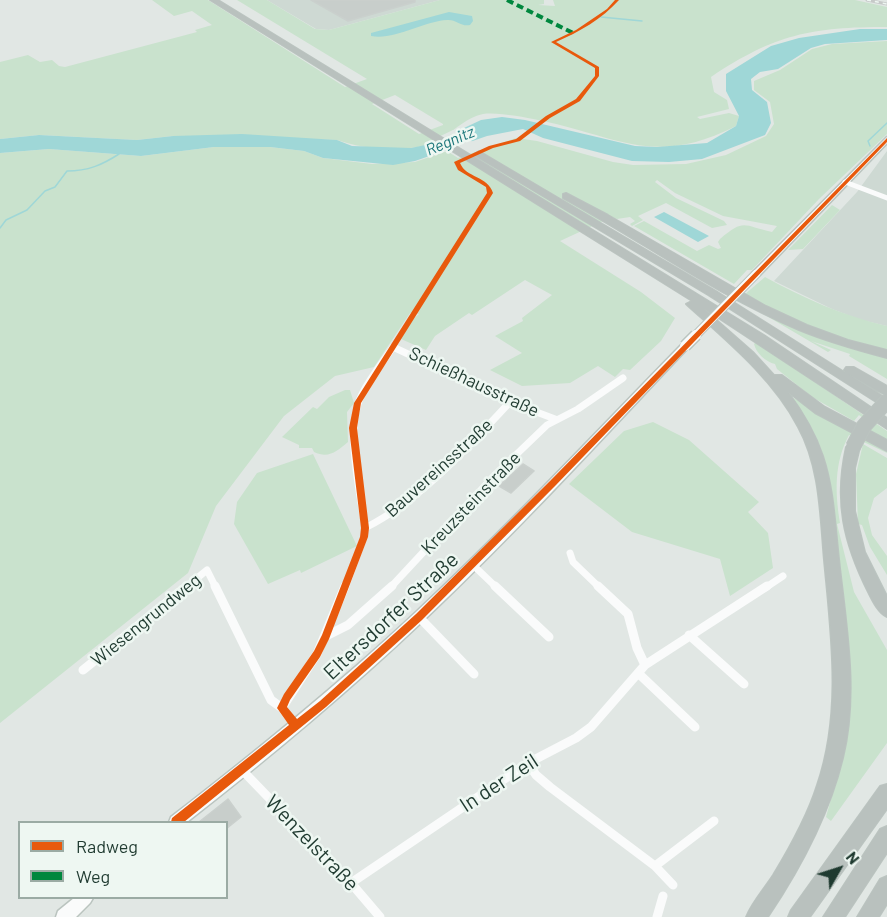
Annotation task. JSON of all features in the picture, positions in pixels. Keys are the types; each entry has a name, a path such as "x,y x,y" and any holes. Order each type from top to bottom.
{"highway":[{"path":"213,0 547,207 685,270 887,392"},
{"path":"227,0 485,158 563,200"},
{"path":"485,158 506,167 563,200 887,424"},
{"path":"611,235 742,349 820,410 887,446"},
{"path":"611,235 785,320 846,344 887,354"},
{"path":"611,235 820,360 887,403 864,426 853,447 846,479 848,515 859,557 887,610"},
{"path":"742,349 790,404 812,442 824,491 840,646 842,688 837,742 823,797 793,863 756,917"},
{"path":"798,917 887,794"},
{"path":"833,917 887,836"},
{"path":"867,917 887,886"}],"street":[{"name":"Eltersdorfer Straße","path":"177,821 296,726 419,617 473,565 887,139"},
{"path":"845,182 887,198"},
{"name":"Schießhausstraße","path":"365,528 354,439 356,411 362,394 393,347 510,402 555,419"},
{"name":"Kreuzsteinstraße","path":"326,636 348,625 395,583 495,475 555,419 578,409 623,378"},
{"name":"Bauvereinsstraße","path":"365,528 376,524 414,494 510,402"},
{"path":"282,708 326,636 364,537 365,528"},
{"path":"570,553 573,562 628,614 637,648 645,665"},
{"name":"Eltersdorfer Straße","path":"473,565 549,637"},
{"name":"Wiesengrundweg","path":"83,670 207,570 271,700 282,708 296,726"},
{"name":"In der Zeil","path":"351,883 528,763 576,738 591,727 645,665 689,634 783,576"},
{"name":"Eltersdorfer Straße","path":"419,617 474,674"},
{"path":"689,634 744,684"},
{"path":"638,673 695,727"},
{"path":"528,763 536,776 655,866 673,885"},
{"name":"Wenzelstraße","path":"242,770 351,883 380,917"},
{"path":"655,866 714,821"},
{"path":"657,917 663,896"},
{"path":"64,917 83,899"}],"shaded area":[{"path":"267,0 440,0 329,30 316,29"},
{"path":"887,151 887,326 861,320 832,309 774,281 857,192"}],"green space":[{"path":"152,0 208,0 345,87 367,79 237,0 267,0 315,29 329,30 440,0 544,0 544,4 538,5 555,6 553,0 855,0 887,7 887,27 815,31 775,42 734,63 711,77 714,92 727,100 729,109 697,117 700,119 729,113 739,116 736,126 707,138 681,145 658,147 636,145 538,120 489,114 472,118 433,143 392,149 362,146 337,140 173,136 137,140 39,135 0,139 0,62 28,55 40,62 52,60 59,66 65,67 197,32 195,30 212,25 192,11 174,16","holes":["395,95 443,124 419,134 372,104"]},
{"path":"887,41 887,134 819,199 752,270 747,270 734,284 634,226 644,221 697,251 709,245 721,248 718,242 720,239 740,226 772,232 777,226 723,216 675,193 657,180 655,182 676,198 724,221 727,225 712,228 666,203 638,216 643,220 632,226 630,224 635,221 630,217 617,219 612,217 560,241 641,292 675,318 661,341 630,370 623,369 615,377 598,366 570,383 522,386 490,370 522,353 495,336 523,321 522,318 552,295 525,280 435,336 426,350 401,339 411,321 419,314 410,313 374,367 335,376 284,416 216,506 188,573 0,723 0,153 49,149 141,156 214,147 270,147 304,151 323,158 372,164 415,162 447,151 458,158 516,138 537,141 613,162 633,165 686,164 726,155 766,136 774,124 770,102 754,90 754,81 780,70 812,49 832,44"},
{"path":"832,205 840,210 803,249 788,250"},
{"path":"765,277 824,306 887,326 887,351 808,328 744,295"},
{"path":"748,305 816,336 887,357 887,379 849,356 850,354 811,341 831,350 828,352"},
{"path":"756,342 887,431 887,442 868,433 873,426 859,415 854,421 812,397 777,369 775,364 762,357 755,347"},
{"path":"350,390 354,403 347,412 348,442 340,448 324,455 314,452 312,448 299,448 299,445 282,437 313,407 317,409 329,397"},
{"path":"790,396 887,451 887,453 849,435 838,467 837,500 840,523 837,524 854,592 887,650 887,743 831,821 826,817 846,744 832,514"},
{"path":"653,422 689,440 759,502 748,512 768,533 773,568 730,596 720,559 632,532 569,484 624,431"},
{"path":"863,444 887,458 887,488 874,498 868,518 872,535 887,556 887,575 870,547 862,525 858,524 856,474"},
{"path":"313,454 357,546 301,573 300,570 268,584 234,524 237,502 257,473"}],"water":[{"path":"449,12 472,16 473,21 470,25 464,25 450,20 438,21 389,36 371,36 371,33"},
{"name":"Regnitz","path":"860,29 887,29 887,40 825,44 811,48 778,69 760,72 751,79 752,90 767,102 771,123 765,135 702,159 669,162 632,161 543,138 523,129 487,136 415,161 393,165 323,158 304,151 270,147 214,147 141,156 49,149 0,153 0,139 39,135 137,140 173,136 242,134 337,140 352,146 411,148 430,144 481,120 502,117 525,120 635,146 657,147 707,143 736,126 739,116 726,91 726,74 771,46 799,38"},
{"path":"664,212 709,236 698,242 654,217"}],"pier":[{"path":"453,130 476,144 450,153 430,141"}],"building":[{"path":"311,0 415,0 415,2 348,21"},
{"path":"523,464 534,471 511,493 499,486"},
{"path":"228,799 241,817 228,827 228,821 200,821"}],"waterway":[{"path":"601,17 642,21"},
{"path":"870,146 868,141 887,123"},
{"path":"0,228 6,220 27,210 45,191 55,187 67,171 94,167 119,154"}],"railway":[{"path":"867,0 887,4"}],"marked path":[{"path":"507,0 573,33"}],"cycle path":[{"path":"296,726 282,708 326,636 364,537 365,528 353,428 358,403 490,193 488,186 460,169 457,162 491,147 518,140 548,117 578,100 597,76 597,67 553,42 577,31 608,10 617,0"},
{"path":"177,821 323,704 419,617 553,483 887,139"}]}
